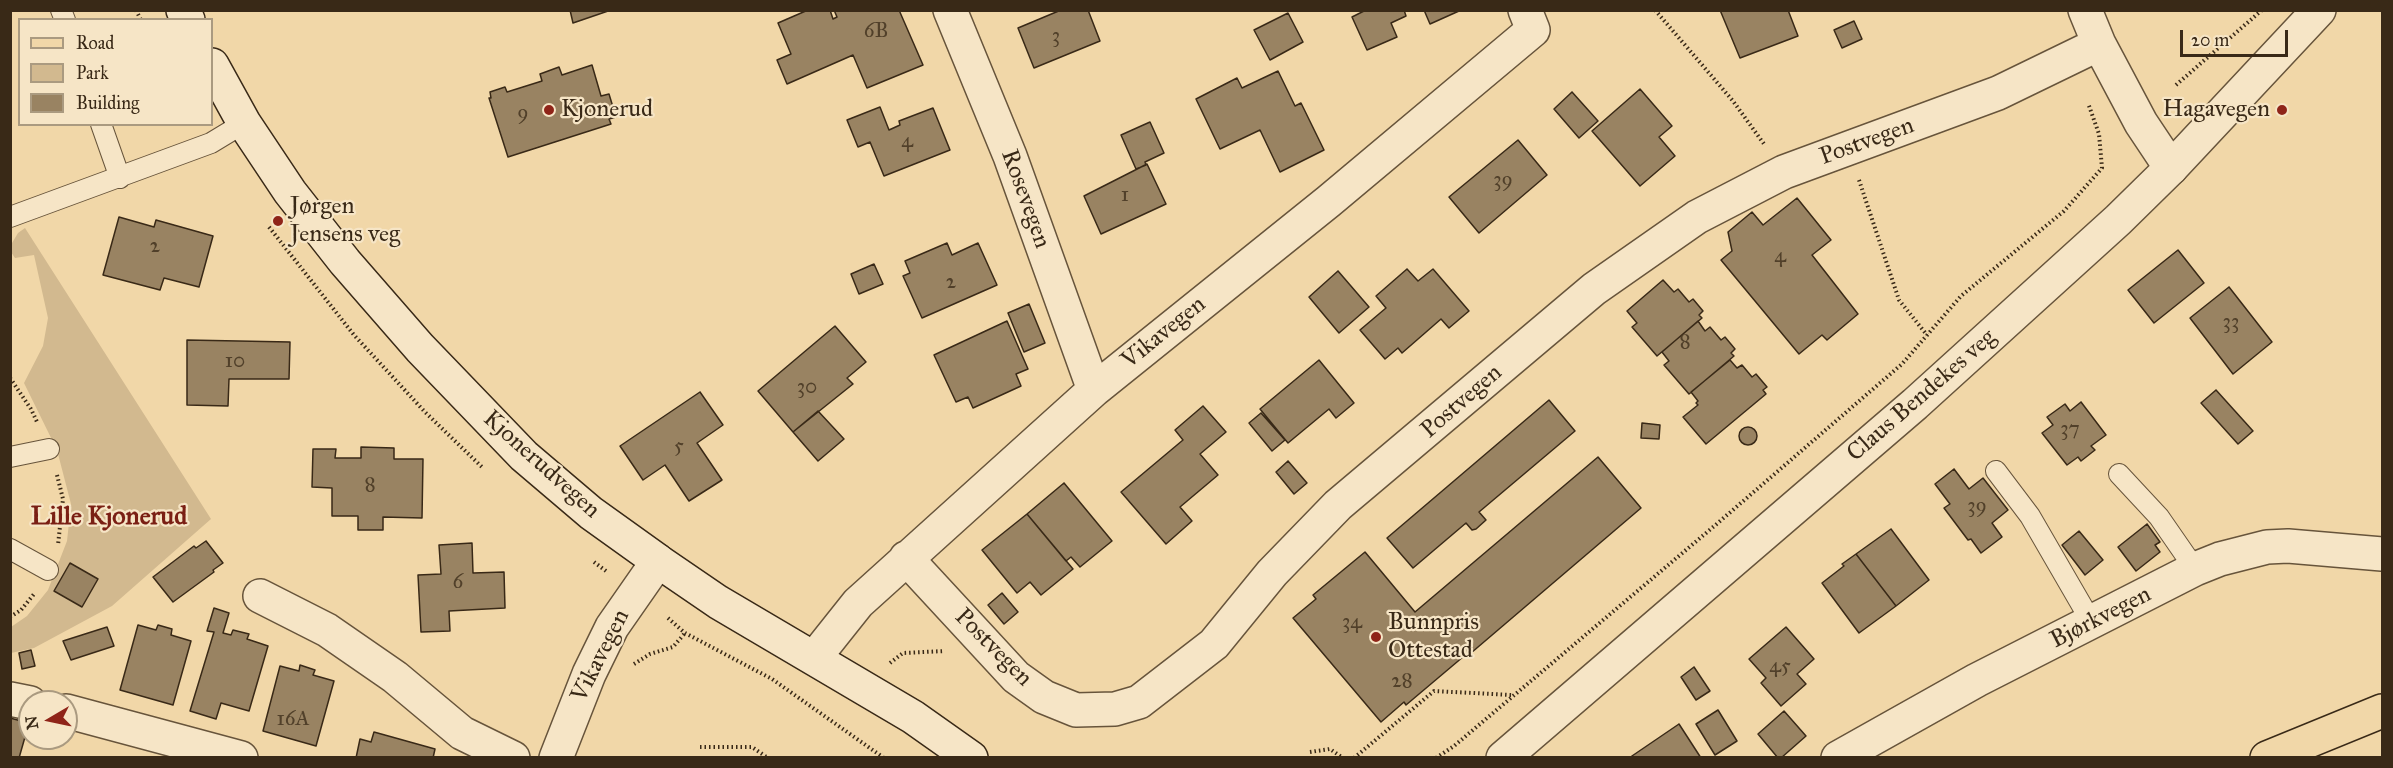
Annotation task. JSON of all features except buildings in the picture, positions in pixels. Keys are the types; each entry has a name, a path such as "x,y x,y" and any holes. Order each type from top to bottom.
{"main road":[{"path":"2268,758 2382,711"}],"street":[{"name":"Rosevegen","path":"950,10 1010,156 1095,390"},
{"path":"2085,10 2085,51 2141,123 2171,168"},
{"name":"Claus Bendekes veg","path":"1503,758 1915,404 2118,220 2171,168 2319,10"},
{"name":"Vikavegen","path":"815,657 858,603 906,558 1095,390 1329,201 1529,20"},
{"name":"Postvegen","path":"906,558 1016,677 1044,697 1076,710 1115,709 1139,702 1214,644 1272,573 1338,505 1594,289 1697,217 1784,172 1998,93 2085,51"},
{"name":"Kjonerudvegen","path":"213,67 244,123 290,192 345,262 420,348 524,456 591,513 718,602 815,657 913,717 971,758"},
{"name":"Bjørkvegen","path":"1838,758 1977,680 2195,569 2239,553 2267,547 2323,548 2382,554"},
{"name":"Vikavegen","path":"556,758 588,674 607,636 658,561"},
{"path":"260,596 327,630 396,677 462,733 513,758"},
{"path":"78,714 241,758"}],"lane":[{"path":"10,217 211,143 244,123"},
{"path":"102,126 120,178"},
{"path":"10,457 49,449"},
{"path":"1996,471 2030,516 2092,623"},
{"path":"2119,474 2159,517 2195,569"},
{"path":"10,549 48,570"}],"path":[{"path":"1655,10 1733,101 1784,172"},
{"path":"2176,85 2262,10"},
{"path":"1436,758 1454,746 1712,528 1902,364 1961,296 2064,211 2102,168 2099,134 2085,51"},
{"path":"1849,148 1899,300 1927,335"},
{"path":"10,378 31,409 49,449 63,499 57,552 38,590 21,610 10,617"},
{"path":"668,618 685,633 772,679 884,758"},
{"path":"631,666 650,654 673,647 685,633"},
{"path":"886,666 903,653 944,651 951,647"},
{"path":"1354,758 1434,691 1513,695"},
{"path":"700,747 752,747 768,758"},
{"path":"1310,752 1330,749 1343,758"}],"green space":[{"path":"25,228 211,519 112,606 34,648 11,653 11,627 27,616 48,590 67,541 71,504 57,450 24,383 43,346 48,318 34,255 15,258 11,252 12,243 18,233"}],"place":[{"name":"Kjonerud","path":"549,110"},
{"name":"Hagavegen","path":"2282,110"},
{"name":"Jørgen Jensens veg","path":"278,221"},
{"name":"Bunnpris Ottestad","path":"1376,637"}],"district":[{"name":"Lille Kjonerud","path":"109,518"}]}
